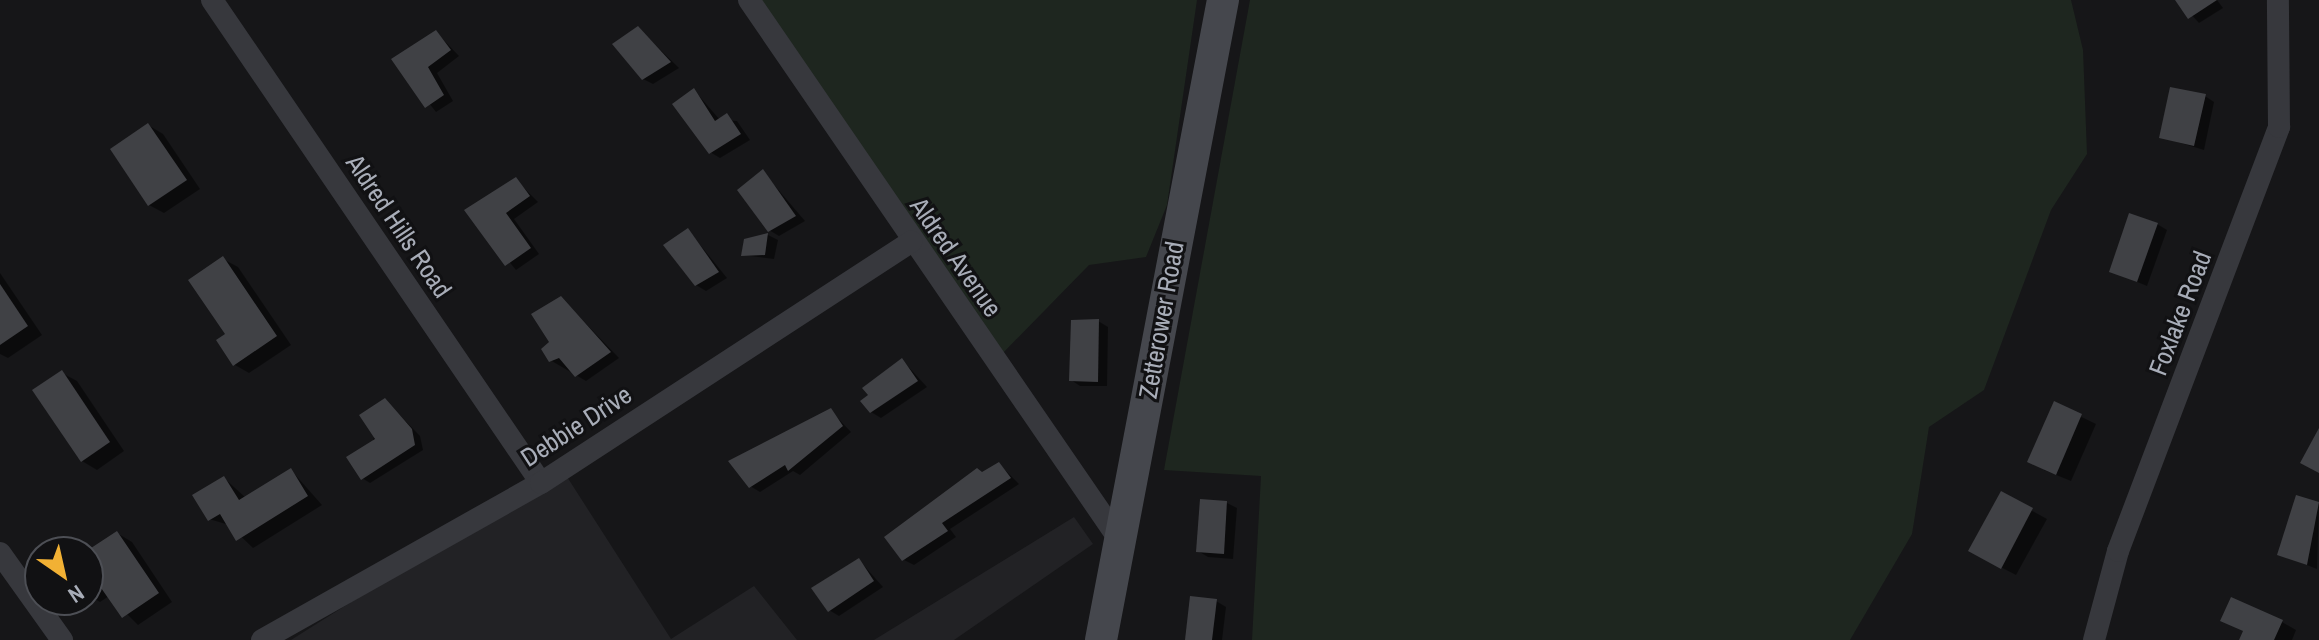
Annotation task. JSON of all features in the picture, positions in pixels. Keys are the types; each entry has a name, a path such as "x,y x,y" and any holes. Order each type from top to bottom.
{"street":[{"name":"Aldred Hills Road","path":"212,0 541,483"},
{"name":"Aldred Avenue","path":"749,0 911,242 1121,542"},
{"name":"Zetterower Road","path":"1101,640 1223,0"},
{"name":"Foxlake Road","path":"2094,640 2118,551 2279,127 2278,0"},
{"name":"Debbie Drive","path":"262,640 541,483 911,242"},
{"path":"0,553 62,640"}],"shaded area":[{"path":"761,0 1197,0 1167,205 1146,257 1089,265 1001,355"},
{"path":"1250,0 2071,0 2083,50 2087,154 2051,210 1984,390 1929,427 1912,534 1850,640 1252,640 1261,476 1164,470"},
{"path":"562,469 671,639 754,586 797,640 291,640"},
{"path":"1074,517 1093,544 954,640 874,640"}],"building":[{"path":"2175,0 2217,0 2188,19"},
{"path":"638,26 671,62 642,80 612,44"},
{"path":"436,30 451,50 428,67 444,95 425,108 391,59"},
{"path":"2170,87 2206,94 2194,146 2159,138"},
{"path":"694,88 715,121 727,113 741,134 709,154 672,104"},
{"path":"148,123 187,180 148,206 110,149"},
{"path":"763,169 796,216 768,232 737,190"},
{"path":"516,177 530,196 506,213 531,248 505,266 464,210"},
{"path":"2129,213 2158,223 2137,282 2109,272"},
{"path":"688,228 719,272 695,286 663,245"},
{"path":"768,233 765,255 741,256 744,239"},
{"path":"223,256 277,336 233,366 216,340 225,334 188,280"},
{"path":"0,284 28,326 0,345"},
{"path":"561,296 611,352 575,377 559,358 549,362 541,349 549,342 531,314"},
{"path":"1099,319 1098,382 1069,381 1071,320"},
{"path":"902,358 918,381 870,413 860,401 868,395 862,388"},
{"path":"62,370 110,442 81,462 32,390"},
{"path":"385,398 412,429 415,445 361,480 346,457 375,439 359,415"},
{"path":"2054,401 2082,414 2056,475 2027,462"},
{"path":"831,408 843,426 788,471 785,465 749,488 728,461"},
{"path":"2319,428 2319,473 2300,463"},
{"path":"999,462 1011,478 942,523 948,531 902,561 884,537 977,468 982,472"},
{"path":"291,468 308,496 236,541 220,514 208,521 192,495 224,476 239,500"},
{"path":"2001,491 2033,508 2001,569 1968,551"},
{"path":"2296,495 2319,502 2307,565 2277,555"},
{"path":"1200,499 1227,501 1224,554 1196,552"},
{"path":"117,531 159,593 122,618 104,592 104,540"},
{"path":"859,558 874,581 828,612 811,588"},
{"path":"1190,596 1217,599 1212,640 1185,640"},
{"path":"2231,597 2283,620 2274,640 2239,640 2243,631 2220,621"}]}
